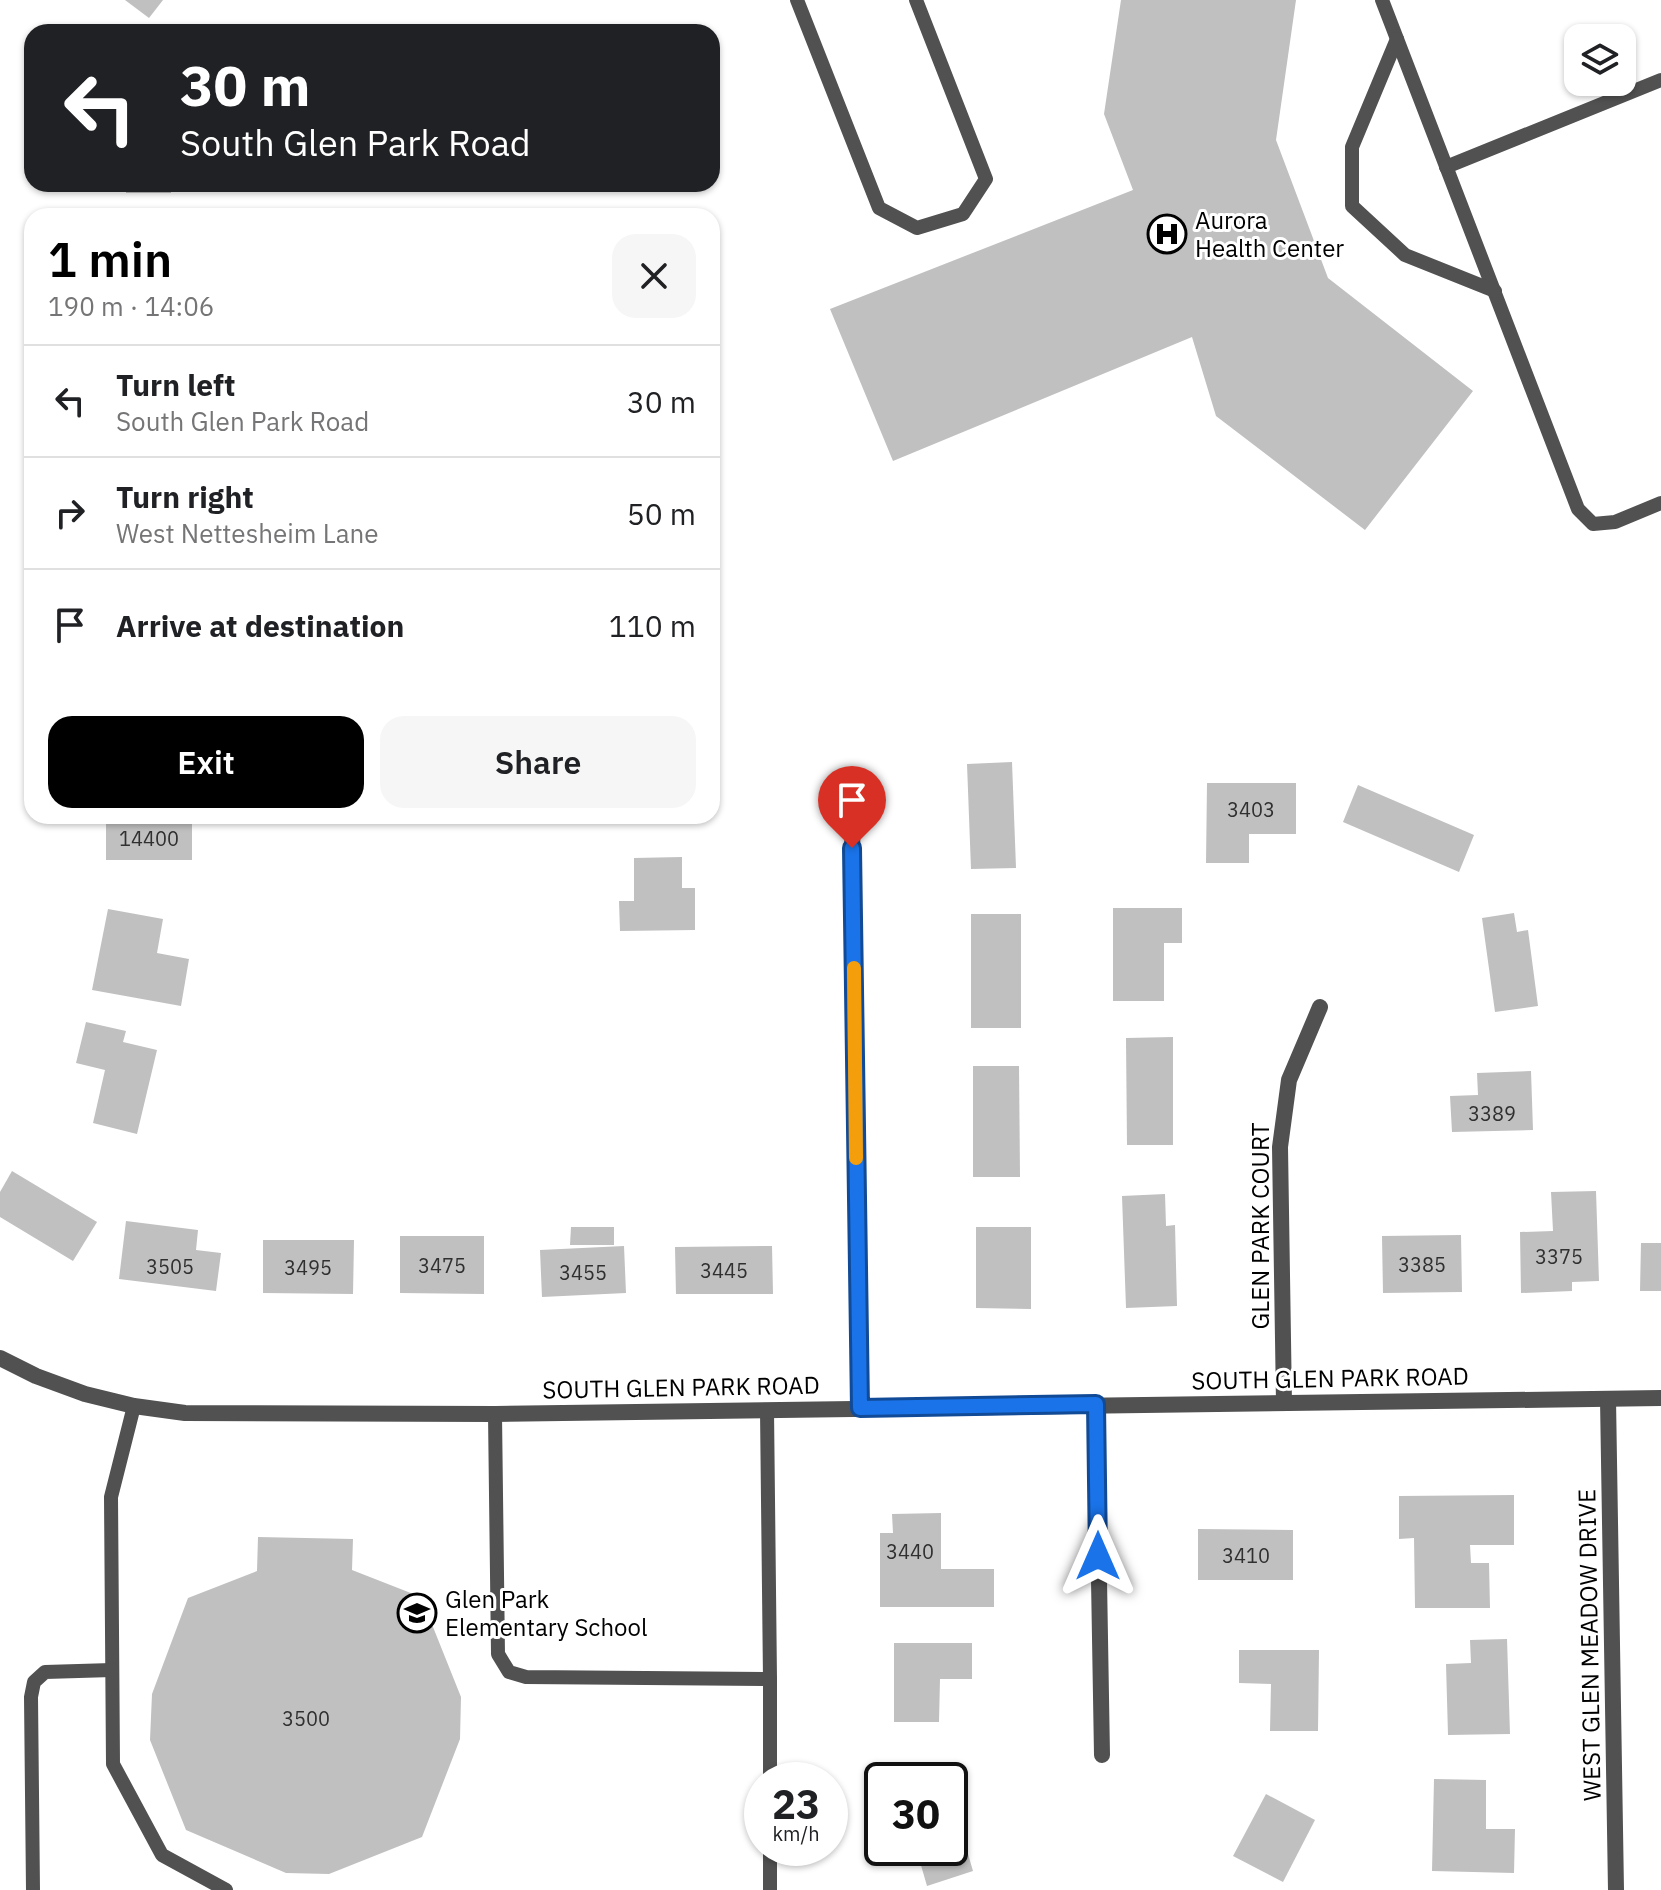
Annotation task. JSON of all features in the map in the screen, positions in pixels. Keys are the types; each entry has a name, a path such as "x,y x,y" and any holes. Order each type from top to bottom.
{"street":[{"path":"852,818 860,1408"},
{"name":"GLEN PARK COURT","path":"1284,1403 1280,1147 1289,1080 1320,1007"},
{"name":"SOUTH GLEN PARK ROAD","path":"0,1358 36,1376 85,1394 134,1406 201,1413 495,1414 1661,1398"},
{"name":"WEST GLEN MEADOW DRIVE","path":"1608,1399 1616,1890"},
{"path":"1096,1404 1102,1755"}],"lane":[{"path":"797,0 879,208 917,228 963,214 986,179 916,0"},
{"path":"1382,0 1578,509 1593,524 1615,522 1661,503"},
{"path":"1397,39 1352,147 1352,206 1405,255 1495,291"},
{"path":"1446,167 1661,80"},
{"path":"134,1406 111,1497 113,1764 162,1855 226,1890"},
{"path":"767,1410 770,1762"},
{"path":"495,1414 498,1654 509,1672 526,1677 770,1679"},
{"path":"33,1890 31,1697 34,1682 45,1672 112,1670"},
{"path":"770,1866 770,1890"}],"building":[{"path":"125,0 163,0 149,18"},
{"name":"Aurora Health Center","path":"1121,0 1296,0 1276,140 1328,278 1473,391 1365,530 1216,416 1192,337 893,461 830,309 1133,190 1104,114"},
{"path":"126,192 171,192 171,193"},
{"path":"1012,762 1016,868 971,869 967,764"},
{"path":"1207,783 1296,783 1296,834 1249,834 1249,863 1206,863"},
{"path":"1358,785 1474,835 1459,872 1343,822"},
{"path":"106,824 192,824 192,860 106,860"},
{"path":"682,857 682,888 695,888 695,930 620,931 619,901 634,901 634,858"},
{"path":"1113,908 1182,908 1182,943 1164,943 1164,1001 1113,1001"},
{"path":"108,909 163,919 157,953 189,959 181,1006 92,990"},
{"path":"1514,913 1517,932 1528,930 1538,1006 1495,1012 1482,918"},
{"path":"971,914 1021,914 1021,1028 971,1028"},
{"path":"86,1022 126,1031 123,1042 157,1050 137,1134 93,1123 105,1070 76,1063"},
{"path":"1173,1037 1173,1145 1127,1145 1126,1038"},
{"path":"973,1066 1019,1066 1020,1177 973,1177"},
{"path":"1531,1071 1533,1130 1452,1132 1450,1096 1478,1095 1477,1073"},
{"path":"12,1171 97,1222 73,1261 0,1217 0,1192"},
{"path":"1596,1191 1599,1281 1572,1282 1572,1291 1521,1293 1520,1232 1553,1231 1551,1192"},
{"path":"1165,1194 1166,1226 1175,1225 1177,1306 1126,1308 1122,1196"},
{"path":"126,1221 198,1230 196,1250 221,1253 216,1291 119,1279"},
{"path":"571,1227 614,1227 614,1245 570,1245"},
{"path":"976,1227 1031,1227 1031,1309 976,1308"},
{"path":"1461,1235 1462,1292 1383,1293 1382,1236"},
{"path":"400,1236 484,1236 484,1294 400,1293"},
{"path":"263,1240 354,1240 353,1294 263,1293"},
{"path":"1641,1243 1661,1243 1661,1291 1640,1291"},
{"path":"624,1246 626,1293 542,1297 540,1250"},
{"path":"772,1246 773,1294 676,1294 675,1247"},
{"path":"1514,1495 1514,1545 1470,1545 1471,1563 1489,1563 1490,1608 1415,1608 1414,1538 1399,1539 1399,1496"},
{"path":"941,1513 941,1569 994,1569 994,1607 880,1607 880,1533 893,1533 892,1514"},
{"path":"1198,1529 1293,1530 1293,1580 1198,1580"},
{"path":"258,1537 353,1539 352,1570 421,1597 461,1697 460,1739 422,1837 329,1874 286,1873 186,1830 150,1740 152,1694 188,1598 257,1571"},
{"path":"1507,1639 1510,1734 1448,1735 1446,1664 1471,1663 1470,1640"},
{"path":"894,1643 972,1643 972,1679 940,1679 939,1722 894,1722"},
{"path":"1239,1650 1319,1650 1318,1731 1270,1731 1271,1684 1239,1683"},
{"path":"1434,1779 1486,1780 1486,1829 1515,1829 1514,1873 1432,1871"},
{"path":"1266,1794 1315,1820 1283,1882 1233,1856"},
{"path":"968,1854 973,1871 927,1886 921,1866 968,1866"}],"slow traffic":[{"path":"854,968 856,1158"}],"place":[{"name":"Aurora Health Center","path":"1167,234"},
{"name":"Glen Park Elementary School","path":"417,1613"}],"route":[{"path":"852,848 860,1408 1096,1404 1098,1556"}]}
